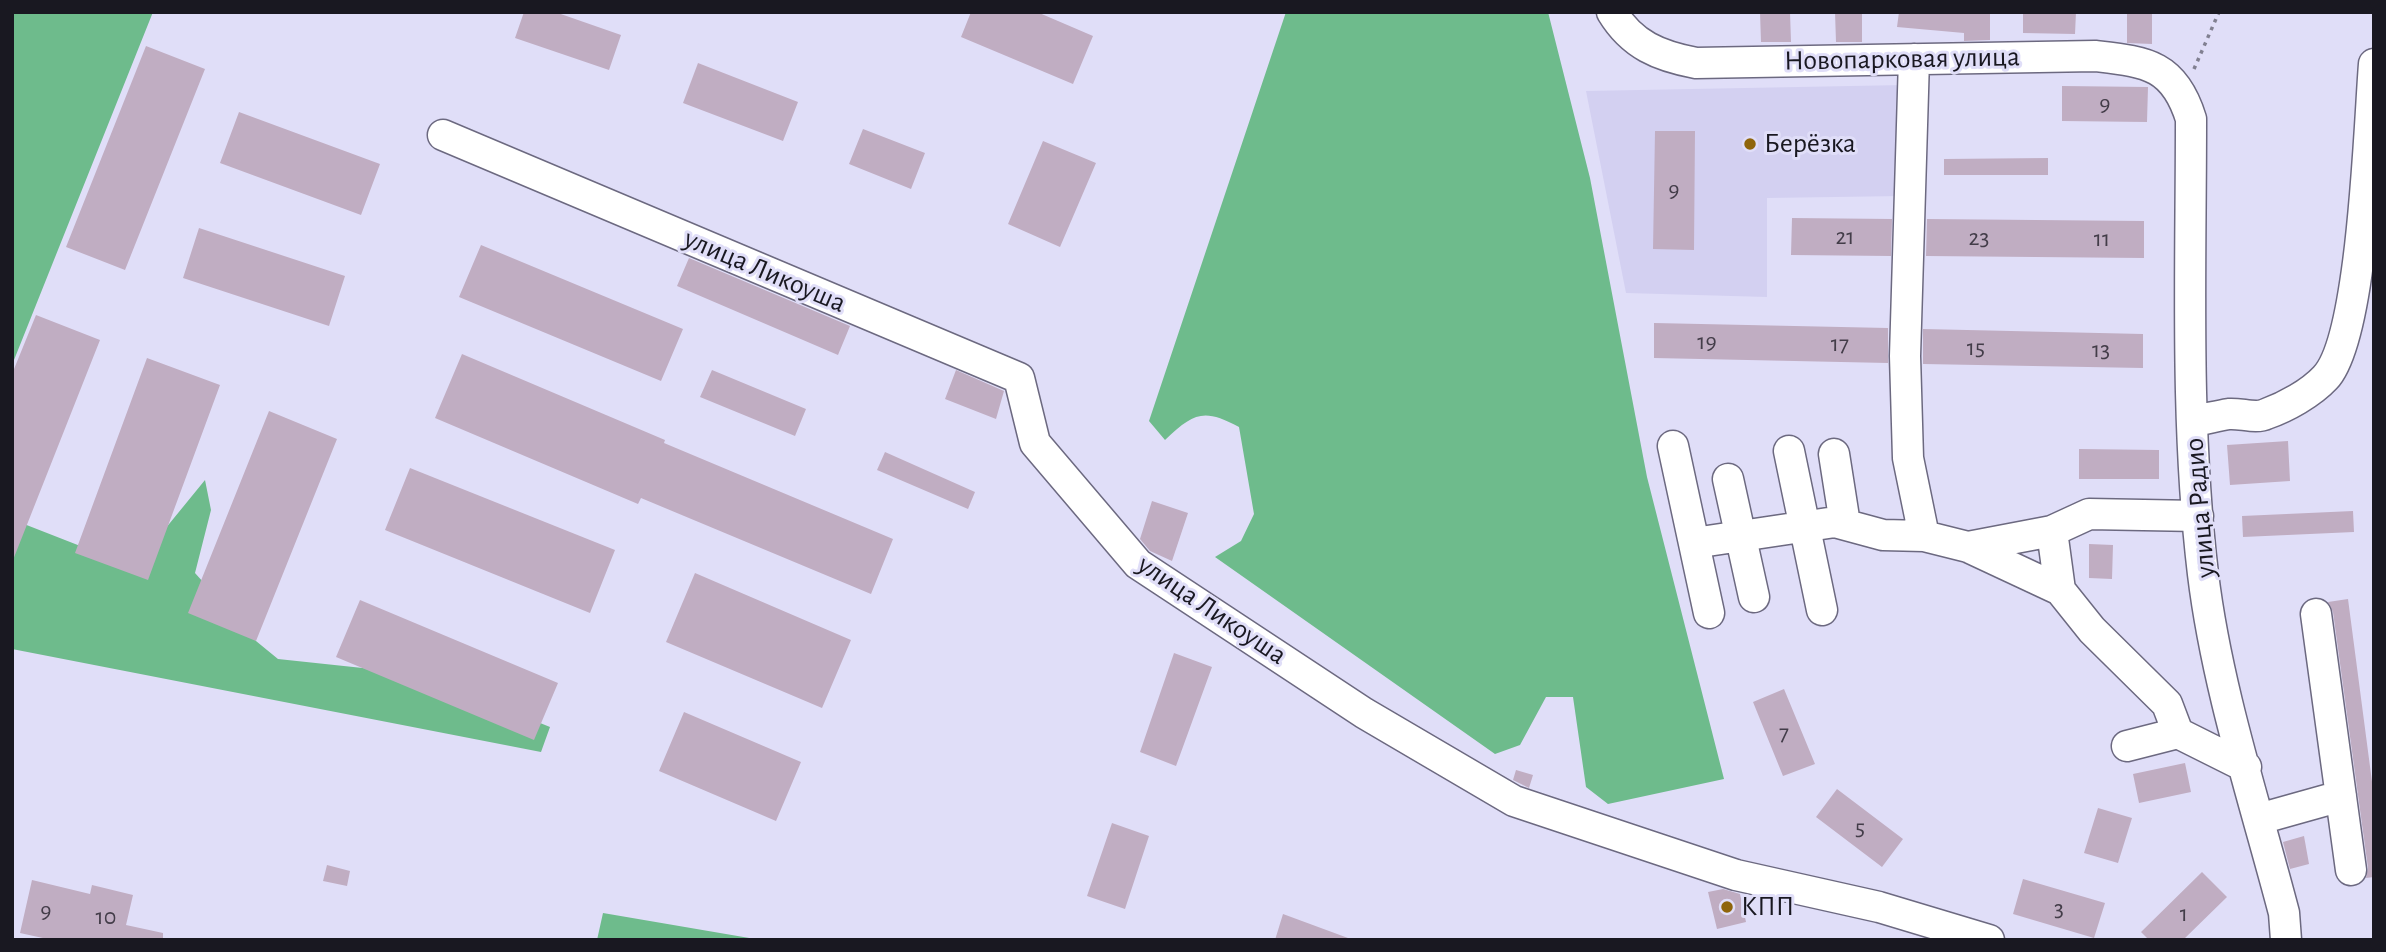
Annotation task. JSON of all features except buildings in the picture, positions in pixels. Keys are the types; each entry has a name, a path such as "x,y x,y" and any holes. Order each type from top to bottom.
{"street":[{"name":"Новопарковая улица","path":"1612,12 1637,44 1670,58 1696,63 2095,56 2143,62 2175,84"},
{"path":"1914,59 1905,356 1908,458 1924,536"},
{"path":"2193,421 2231,414 2264,416 2302,396 2326,377 2337,359 2348,328 2357,259 2374,64"},
{"name":"улица Радио","path":"2175,84 2191,119 2193,421 2197,516 2203,576 2223,680 2284,914 2287,940"},
{"name":"улица Ликоуша","path":"443,135 1019,378 1035,443 1138,564 1364,713 1514,801 1736,875 1878,906 1989,940"},
{"path":"1673,446 1709,613"},
{"path":"1789,451 1822,610"},
{"path":"1834,454 1845,524"},
{"path":"1728,479 1754,597"},
{"path":"1968,547 2052,531 2089,514 2197,516"},
{"path":"1694,542 1805,524 1845,524 1883,534 1924,536 1968,547 2060,590 2092,630 2167,704 2178,733"},
{"path":"2052,531 2060,590"},
{"path":"2316,614 2351,870"},
{"path":"2127,746 2178,733 2246,767"},
{"path":"2259,819 2341,796"}],"path":[{"path":"2175,84 2219,12"}],"shaded area":[{"name":"Берёзка","path":"1904,85 1902,196 1767,198 1767,297 1626,293 1586,91"}],"green space":[{"path":"12,12 153,12 12,365"},
{"path":"1286,12 1548,12 1590,178 1647,477 1724,779 1608,804 1586,787 1573,697 1546,697 1520,745 1495,754 1215,557 1241,541 1254,514 1239,427 1216,417 1199,416 1184,424 1165,440 1149,421"},
{"path":"205,480 211,510 195,573 256,641 278,659 419,674 550,727 541,752 12,649 12,510 24,524 134,567"},
{"path":"603,913 761,940 597,940"}],"place":[{"name":"Берёзка","path":"1750,144"},
{"name":"КПП","path":"1727,907"}]}
